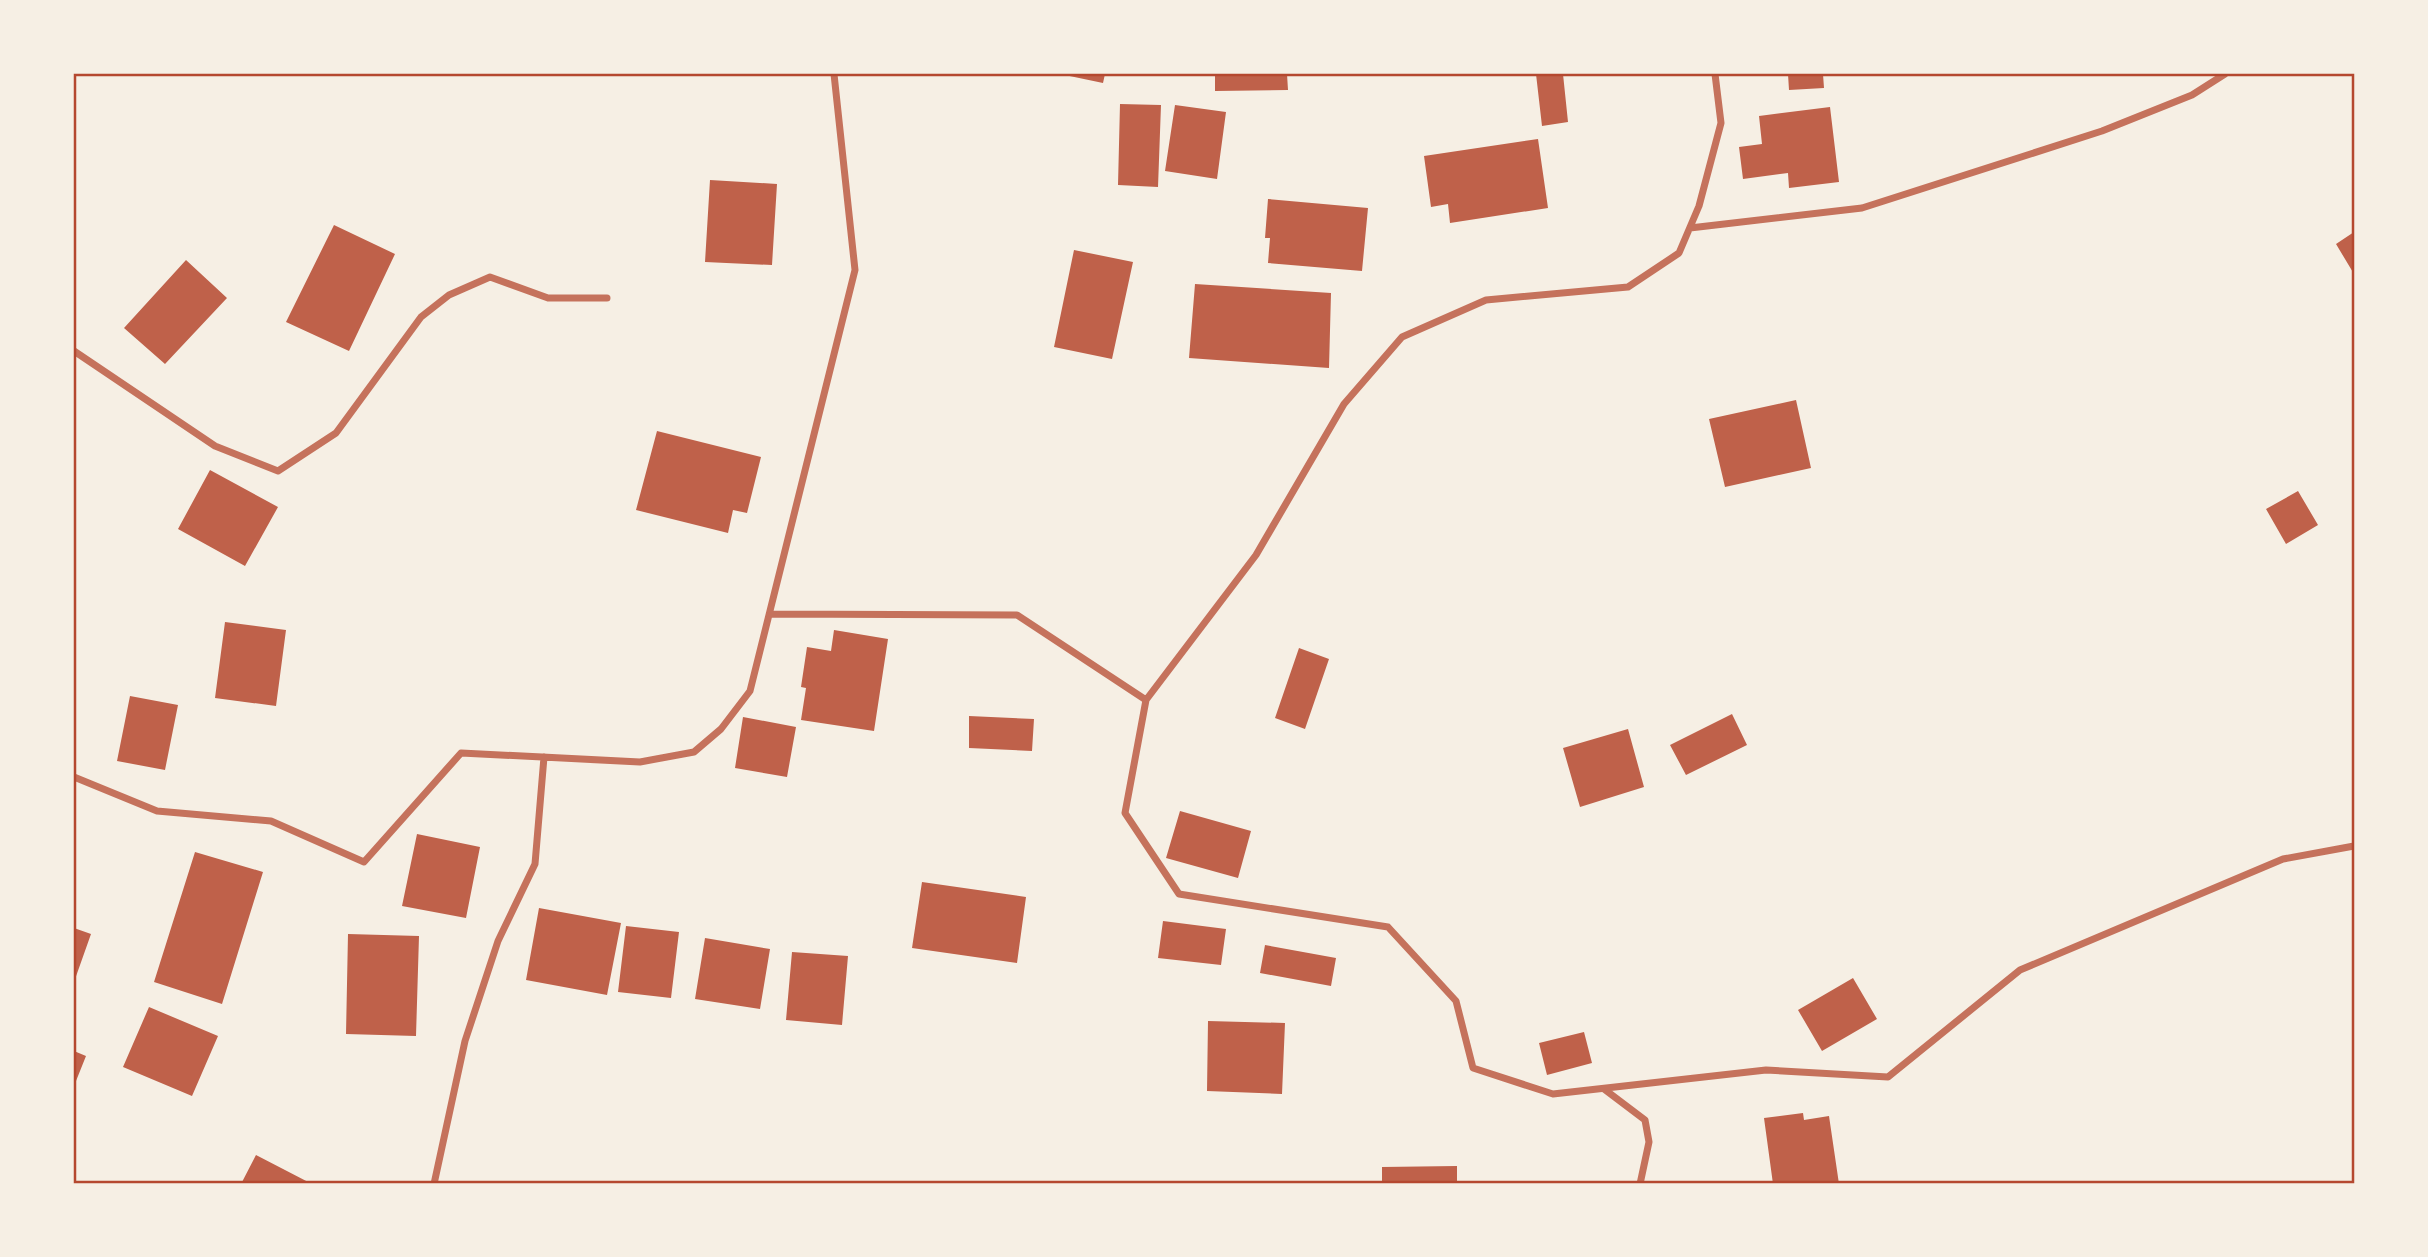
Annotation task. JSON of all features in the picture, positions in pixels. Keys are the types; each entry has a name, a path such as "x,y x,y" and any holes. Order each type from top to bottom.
{"street":[{"path":"74,777 158,811 271,821 364,862 461,753 640,762 694,752 721,729 750,691 855,270 834,74"},
{"path":"1715,74 1721,123 1699,206 1679,253 1628,287 1486,300 1402,337 1345,404 1256,555 1146,700 1125,813 1179,894 1388,927 1456,1001 1474,1069 1553,1094 1766,1070 1888,1077 2020,970 2283,859 2354,846"},
{"path":"1690,228 1862,208 2102,131 2192,95 2225,74"},
{"path":"74,351 215,446 278,471 336,433 421,317 449,295 490,277 548,298 607,298"},
{"path":"771,614 1017,615 1146,700"},
{"path":"434,1184 465,1041 498,941 535,864 544,757"},
{"path":"1603,1089 1645,1119 1649,1142 1640,1184"}],"building":[{"path":"1060,74 1105,74 1103,83"},
{"path":"1215,74 1287,74 1288,90 1215,91"},
{"path":"1536,74 1563,74 1568,122 1542,126"},
{"path":"1788,74 1823,74 1824,88 1789,90"},
{"path":"1120,104 1161,105 1158,187 1118,185"},
{"path":"1175,105 1226,112 1217,179 1165,171"},
{"path":"1830,107 1839,182 1789,188 1788,173 1743,179 1739,147 1762,144 1759,116"},
{"path":"1538,139 1548,208 1450,223 1448,204 1431,207 1424,156"},
{"path":"710,180 777,184 772,265 705,262"},
{"path":"1268,199 1368,208 1362,271 1268,263 1270,238 1265,238"},
{"path":"334,225 395,254 349,351 286,322"},
{"path":"2354,232 2354,274 2336,244"},
{"path":"1074,250 1133,262 1112,359 1054,347"},
{"path":"186,260 227,298 165,364 124,328"},
{"path":"1195,284 1331,293 1329,368 1189,358"},
{"path":"1796,400 1811,468 1725,487 1709,419"},
{"path":"657,431 761,457 747,513 733,510 728,533 636,510"},
{"path":"210,470 278,507 245,566 178,529"},
{"path":"2298,491 2318,525 2286,544 2266,509"},
{"path":"225,622 286,630 276,706 215,698"},
{"path":"834,630 888,639 874,731 801,720 806,688 801,687 807,647 831,651"},
{"path":"1299,648 1329,659 1305,729 1275,718"},
{"path":"130,696 178,705 165,770 117,761"},
{"path":"1732,714 1747,745 1686,775 1670,745"},
{"path":"969,716 1034,719 1032,751 969,748"},
{"path":"743,717 796,727 787,777 735,768"},
{"path":"1628,729 1644,787 1580,807 1563,748"},
{"path":"1180,811 1251,831 1238,878 1166,858"},
{"path":"417,834 480,847 466,918 402,906"},
{"path":"195,852 263,872 222,1004 154,982"},
{"path":"922,882 1026,897 1017,963 912,948"},
{"path":"539,908 621,923 607,995 526,980"},
{"path":"1163,921 1226,929 1221,965 1158,958"},
{"path":"626,926 679,932 671,998 618,992"},
{"path":"74,928 91,934 74,982"},
{"path":"348,934 419,936 416,1036 346,1034"},
{"path":"705,938 770,949 760,1009 695,999"},
{"path":"1265,945 1336,958 1331,986 1260,973"},
{"path":"792,952 848,956 842,1025 786,1020"},
{"path":"1853,978 1877,1019 1822,1051 1798,1010"},
{"path":"149,1007 218,1036 192,1096 123,1067"},
{"path":"1208,1021 1285,1023 1282,1094 1207,1091"},
{"path":"1584,1032 1592,1063 1547,1075 1539,1043"},
{"path":"74,1051 86,1056 74,1086"},
{"path":"1803,1113 1804,1120 1829,1116 1839,1184 1773,1184 1764,1118"},
{"path":"256,1155 312,1184 241,1184"},
{"path":"1457,1166 1457,1184 1382,1184 1382,1167"}]}
